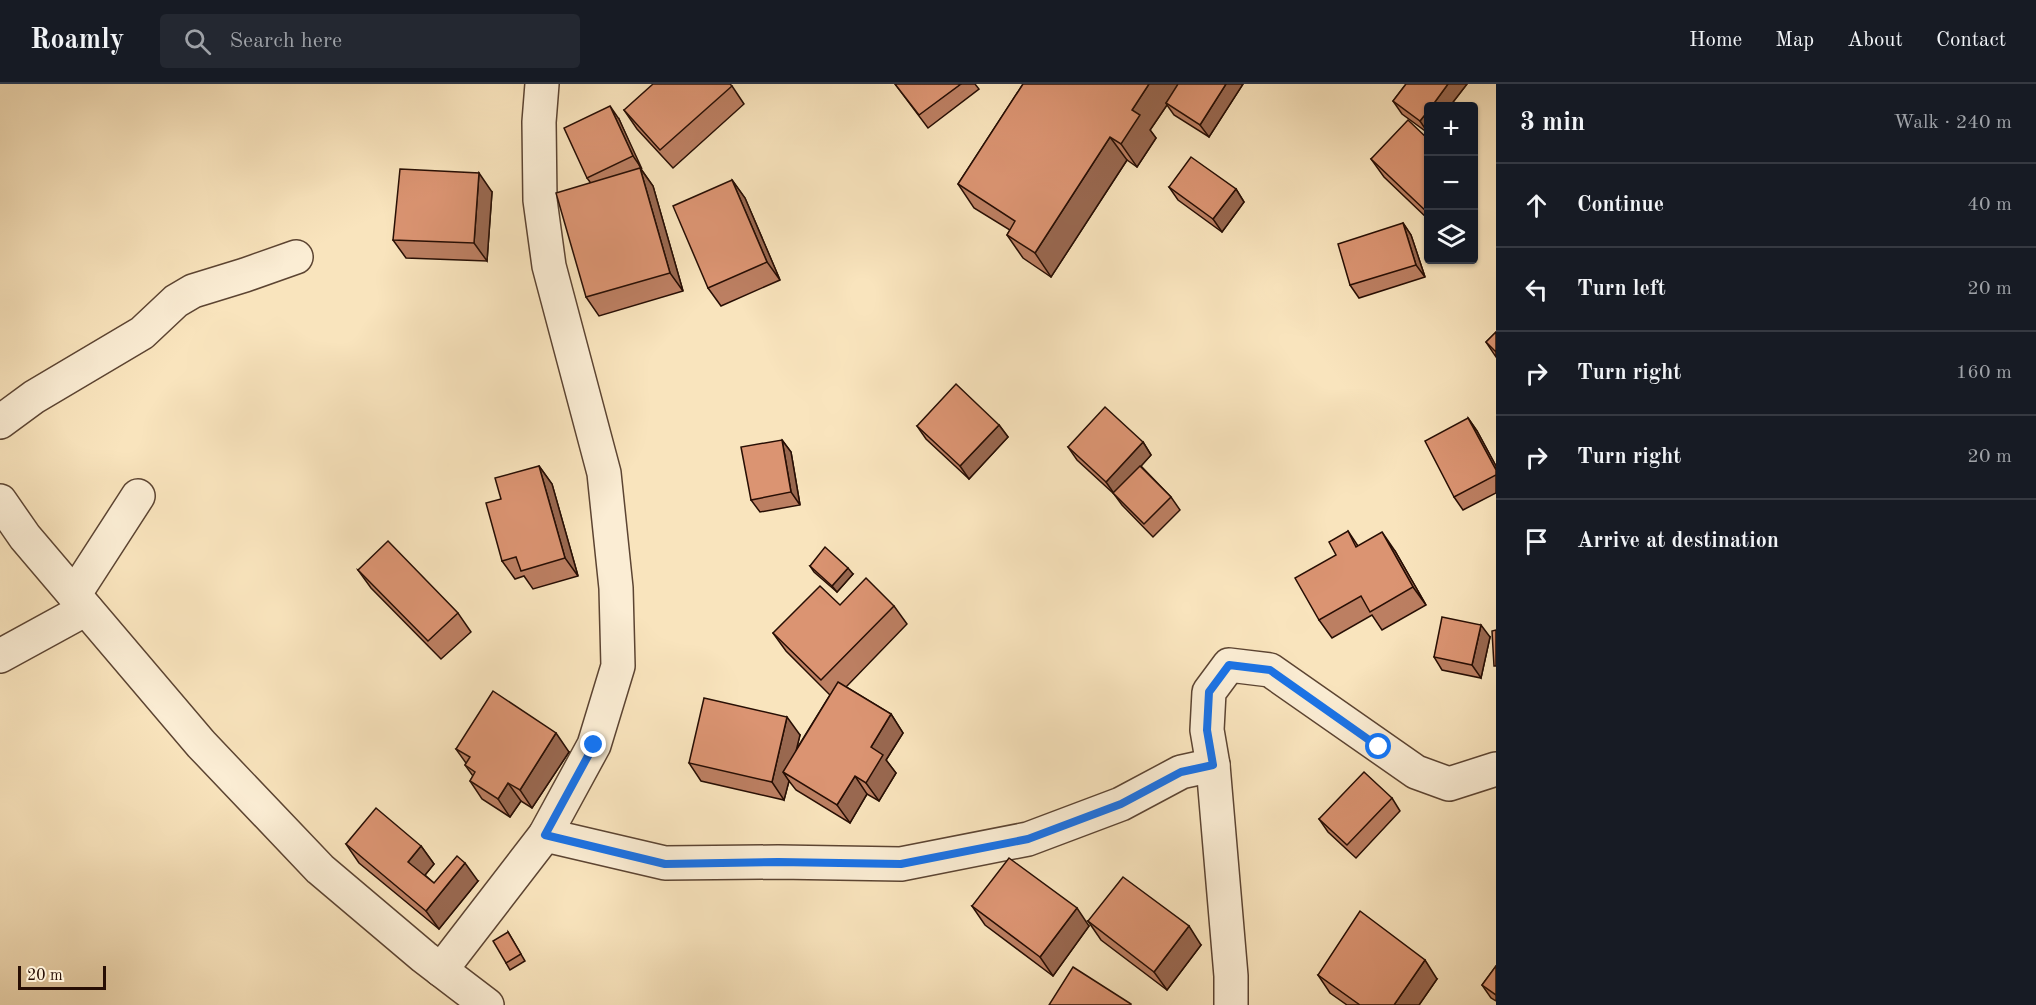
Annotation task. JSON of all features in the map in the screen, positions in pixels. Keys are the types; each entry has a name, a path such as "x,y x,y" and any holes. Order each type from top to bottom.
{"street":[{"path":"441,970 545,835 594,745 618,666 616,588 604,473 549,266 540,200 539,122 542,84"},
{"path":"0,422 34,397 142,333 176,301 193,291 296,257"},
{"path":"0,656 80,602 138,496"},
{"path":"0,501 25,537 201,744 320,869 441,970 487,1005"},
{"path":"1232,1005 1213,765 1207,730 1209,692 1229,665 1270,670 1416,772 1449,784 1496,769"},
{"path":"545,835 665,864 778,862 901,864 1028,839 1121,804 1181,772 1213,765"}],"building":[{"path":"653,84 730,84 732,86 660,150 624,110"},
{"path":"895,84 961,84 919,115"},
{"path":"1023,84 1149,84 1132,110 1140,115 1121,144 1110,137 1035,253 1007,235 1015,221 958,184"},
{"path":"1178,84 1226,84 1200,125 1166,103"},
{"path":"1406,84 1448,84 1435,102 1424,102 1424,116 1420,121 1393,101"},
{"path":"610,106 633,156 587,178 564,128"},
{"path":"1408,120 1424,135 1424,209 1371,159"},
{"path":"1191,157 1236,189 1213,219 1169,187"},
{"path":"640,168 670,273 586,297 556,193"},
{"path":"400,169 479,173 474,243 393,240"},
{"path":"732,180 767,262 708,288 673,206"},
{"path":"1403,223 1416,265 1350,285 1338,244"},
{"path":"1496,332 1496,352 1486,342"},
{"path":"956,384 999,425 960,466 917,426"},
{"path":"1105,407 1143,442 1106,482 1068,447"},
{"path":"1468,418 1496,470 1496,475 1454,497 1425,441"},
{"path":"782,440 791,492 751,500 741,447"},
{"path":"539,466 565,558 521,571 516,557 502,561 486,503 501,499 495,478"},
{"path":"1140,466 1171,497 1144,524 1113,493"},
{"path":"1348,531 1356,547 1382,532 1413,587 1370,612 1361,596 1319,620 1295,578 1336,555 1329,542"},
{"path":"388,541 458,613 428,641 358,570"},
{"path":"825,547 848,568 832,586 810,566"},
{"path":"866,578 894,606 821,680 773,633 820,586 840,605"},
{"path":"1442,617 1481,625 1472,665 1434,657"},
{"path":"1496,630 1496,666 1494,666 1492,631"},
{"path":"838,682 891,714 871,747 883,755 866,783 855,776 837,805 783,772"},
{"path":"493,691 556,733 520,790 508,783 498,799 470,781 475,772 465,765 470,757 456,749"},
{"path":"704,698 787,717 772,782 689,763"},
{"path":"1364,772 1392,798 1347,845 1319,819"},
{"path":"376,808 421,846 408,862 434,883 457,856 465,863 426,911 346,844"},
{"path":"1009,858 1077,908 1040,957 972,906"},
{"path":"1123,877 1189,926 1154,972 1088,921"},
{"path":"1360,911 1425,960 1394,1005 1360,1005 1318,975"},
{"path":"508,932 521,954 506,963 493,941"},
{"path":"1496,966 1496,995 1482,985"},
{"path":"1073,967 1131,1004 1131,1005 1049,1005"}],"route":[{"path":"594,745 545,835 665,864 778,862 901,864 1028,839 1121,804 1181,772 1213,765 1207,730 1209,692 1229,665 1270,670 1379,747"}]}
